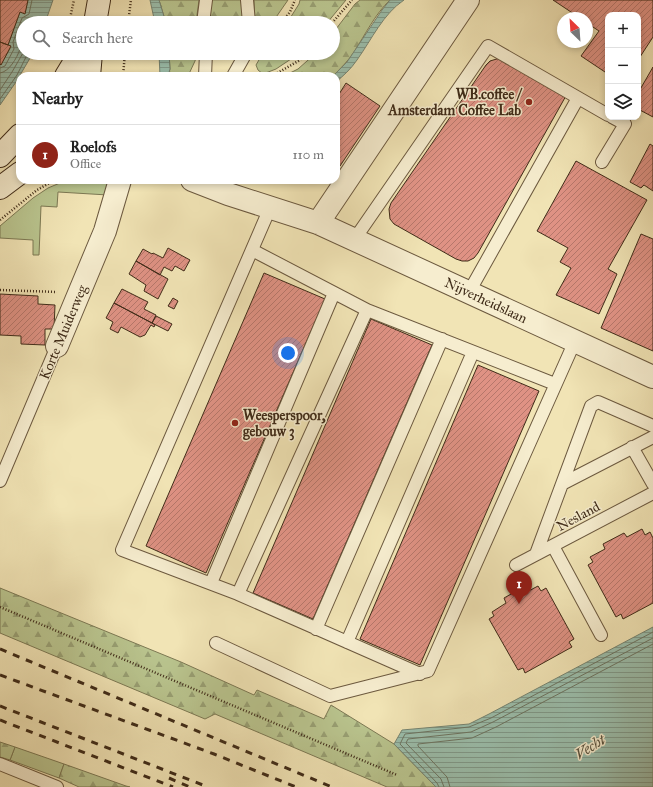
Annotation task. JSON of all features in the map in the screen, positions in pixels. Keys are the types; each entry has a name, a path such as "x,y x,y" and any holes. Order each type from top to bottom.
{"street":[{"path":"96,16 99,0"},
{"path":"318,223 468,0"},
{"path":"68,72 76,60"},
{"path":"89,72 90,60"},
{"path":"0,156 16,139"},
{"path":"0,188 16,176"},
{"name":"Korte Muiderweg","path":"58,346 105,231 119,184"},
{"name":"Nijverheidslaan","path":"202,184 228,194 318,223 653,377"}],"lane":[{"path":"204,16 206,0"},
{"path":"248,0 249,16"},
{"path":"354,240 488,46 605,113"},
{"path":"205,72 206,60"},
{"path":"235,72 242,60"},
{"path":"469,292 578,98"},
{"path":"602,162 625,124 618,120"},
{"path":"270,208 122,550 238,594 420,674"},
{"path":"252,250 366,310 555,384"},
{"path":"211,583 334,293"},
{"path":"238,594 366,310"},
{"path":"316,629 442,340"},
{"path":"216,643 330,696 428,671 575,341"},
{"name":"Korte Muiderweg","path":"0,481 58,346"},
{"path":"347,642 473,352"},
{"path":"536,554 591,406 598,402 653,426"},
{"path":"562,484 653,436"},
{"path":"632,447 653,484"},
{"name":"Nesland","path":"516,565 653,493"},
{"path":"553,546 601,635"},
{"path":"0,764 57,787"}],"path":[{"path":"71,16 74,0"},
{"path":"129,16 130,0"},
{"path":"287,16 295,0"},
{"path":"338,16 352,0"},
{"path":"123,72 124,60"},
{"path":"279,72 300,60"},
{"path":"0,220 37,190 48,184"},
{"path":"0,290 80,293"},
{"path":"0,606 398,775"}],"green space":[{"path":"159,0 199,0 197,16 164,16"},
{"path":"211,0 241,0 243,16 209,16"},
{"path":"254,0 288,0 277,16 255,16"},
{"path":"300,0 346,0 333,16 291,16"},
{"path":"360,0 390,0 375,18 352,55 337,72 292,72 308,60 340,60 340,24 355,4"},
{"path":"169,60 195,60 190,72 169,72"},
{"path":"259,60 290,60 276,69 268,72 260,72 256,65"},
{"path":"58,184 111,184 108,195 58,192 57,207 41,206 39,255 33,255 33,240 0,238 0,226 33,198 48,188"},
{"path":"0,588 181,662 254,695 257,690 324,719 331,705 394,744 436,787 387,787 215,714 205,719 0,633"},
{"path":"0,742 15,747 10,760 0,757"},
{"path":"15,747 64,764 59,778 10,760"},
{"path":"64,764 130,787 79,787 59,778"}],"water":[{"path":"28,0 53,0 47,16 19,16 20,12 25,13"},
{"path":"150,0 159,0 164,16 153,16"},
{"path":"390,0 404,0 390,12 378,27 355,63 340,78 340,72 337,72 347,62"},
{"path":"16,23 16,60 29,60 22,72 16,72 16,82 0,105 0,64 11,47 8,45"},
{"path":"159,60 169,60 169,72 160,72"},
{"name":"Vecht","path":"653,627 653,787 436,787 394,744 402,730 469,724"}],"building":[{"path":"0,0 28,0 25,14 20,12 19,16 16,16 16,23 8,45 0,42"},
{"path":"553,0 653,0 653,37 641,55 641,12 605,12 605,72 581,56 587,48 593,48 593,39 599,31 593,27 593,12 571,12"},
{"path":"0,42 11,46 1,65 0,64"},
{"path":"500,58 567,94 478,253 474,258 468,261 462,261 394,224 390,219 389,209 391,203 486,65 490,61"},
{"path":"653,67 653,117 641,111 641,88"},
{"path":"346,83 380,106 340,166 340,93"},
{"path":"650,144 653,146 653,191 644,185 641,188 630,182"},
{"path":"576,161 647,200 608,269 617,274 599,314 556,295 571,268 560,262 568,248 537,231"},
{"path":"641,234 653,239 653,351 601,328"},
{"path":"168,248 190,260 184,271 175,266 172,271 164,267 160,275 136,261 143,249 163,258"},
{"path":"136,261 168,279 158,299 144,291 146,285 129,274"},
{"name":"Weesperspoor, gebouw 3","path":"264,273 325,299 206,573 146,546"},
{"path":"122,289 148,302 144,309 156,315 152,323 114,303"},
{"path":"0,294 38,296 38,304 55,305 54,329 45,329 45,345 21,344 21,336 0,335"},
{"path":"173,298 178,301 174,309 168,306"},
{"path":"114,303 152,323 155,325 154,327 151,325 145,335 140,337 121,327 118,333 110,329 113,322 106,318"},
{"path":"156,316 172,324 168,331 152,323"},
{"path":"371,319 432,345 313,619 253,593"},
{"path":"478,365 539,391 420,665 360,639"},
{"path":"642,529 645,535 650,532 653,538 653,603 623,619 621,614 616,617 588,565 593,562 590,557 605,549 603,544 624,533 627,537"},
{"path":"538,586 541,591 546,588 574,639 569,642 572,647 525,673 523,668 518,670 489,619 494,616 492,612 506,603 504,598 520,589 523,594"}],"railway":[{"path":"0,649 332,787"},
{"path":"0,675 214,754 296,787"},
{"path":"0,706 208,787"},
{"path":"0,720 173,787"},
{"path":"169,778 190,787"}],"place":[{"name":"WB.coffee / Amsterdam Coffee Lab","path":"529,102"},
{"name":"Weesperspoor, gebouw 3","path":"235,423"},
{"name":"Roelofs","path":"519,604"}]}
